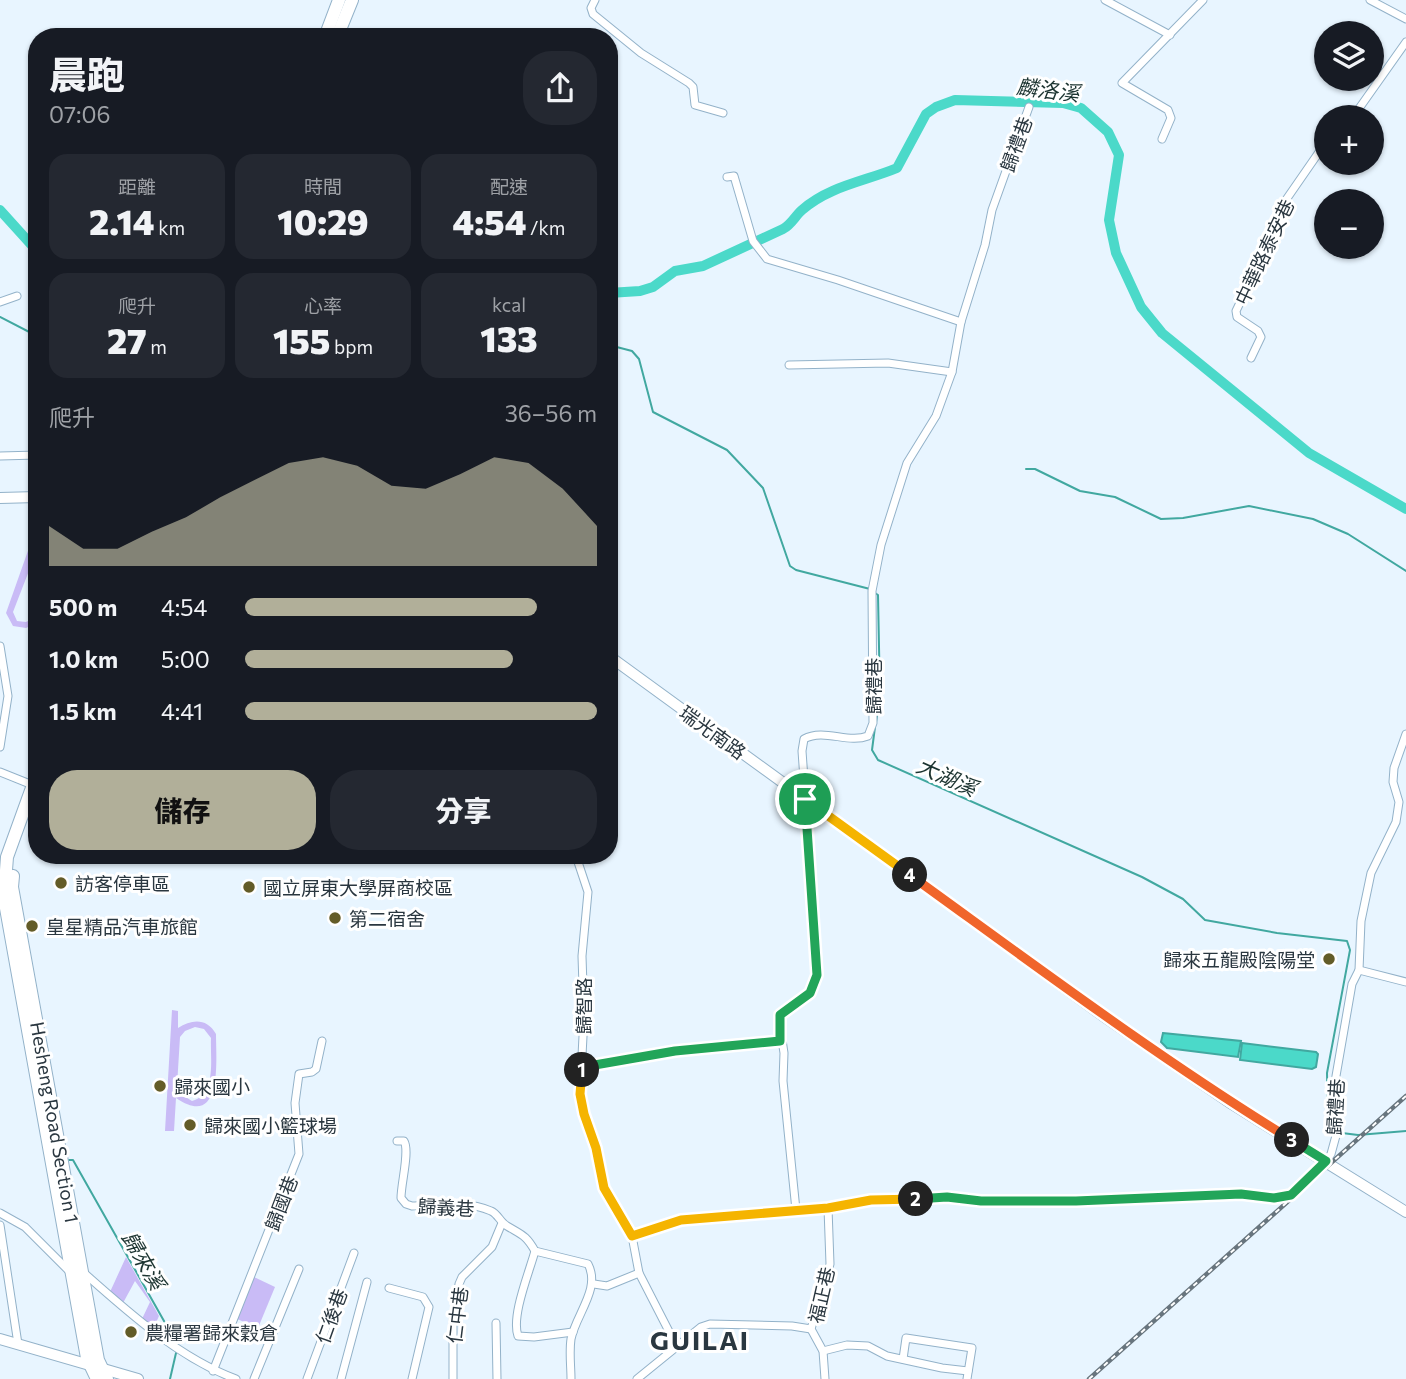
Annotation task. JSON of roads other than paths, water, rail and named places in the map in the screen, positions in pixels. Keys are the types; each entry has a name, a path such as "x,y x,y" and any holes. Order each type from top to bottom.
{"main road":[{"path":"328,28 339,0"},
{"path":"341,28 352,0"},
{"name":"Hesheng Road Section 1","path":"28,805 7,857 2,877 4,897 77,1273 99,1360 99,1373"},
{"name":"Hesheng Road Section 1","path":"28,813 14,862 12,887 77,1273"},
{"path":"0,949 16,958"}],"street":[{"path":"595,0 591,8 593,14 610,28"},
{"path":"1105,0 1170,36"},
{"path":"1162,139 1171,118 1168,110 1122,83 1203,0"},
{"path":"1370,0 1406,19"},
{"path":"618,34 641,53 689,83 693,87 695,105 723,114"},
{"path":"1361,105 1406,42"},
{"name":"歸禮巷","path":"796,1210 783,1082 784,1053 780,1041 780,1015 810,993 817,975 802,751 804,739 814,734 860,739 868,736 873,723 873,591 881,545 907,463 936,416 953,372 961,322 985,245 992,210 1029,107"},
{"name":"中華路泰安巷","path":"1251,358 1261,337 1258,331 1237,317 1236,311 1281,207 1314,159"},
{"path":"727,177 734,176 753,241 766,259 838,280 961,322"},
{"path":"0,302 17,296"},
{"path":"789,365 888,363 953,372"},
{"path":"0,456 28,455"},
{"path":"0,498 28,497"},
{"path":"0,646 4,695 0,747"},
{"name":"瑞光南路","path":"618,663 1102,1015 1232,1104 1406,1212"},
{"name":"歸禮巷","path":"632,1236 681,1220 828,1208 871,1200 947,1197 981,1201 1064,1201 1241,1194 1274,1198 1291,1195 1326,1161 1331,1154 1337,1132 1336,1076 1347,1004 1359,970 1361,920 1371,873 1396,822 1399,802 1393,782 1394,768 1406,734"},
{"path":"0,772 28,782"},
{"path":"2,877 14,862"},
{"name":"歸智路","path":"579,864 588,892 582,956 584,1017 580,1094 584,1114 596,1148 604,1188 632,1236 639,1273 677,1347"},
{"path":"1359,970 1406,982"},
{"name":"歸國巷","path":"214,1371 299,1154 295,1103 297,1080 299,1074 316,1069 322,1041"},
{"path":"582,1065 731,1044 780,1041"},
{"name":"歸義巷","path":"397,1141 404,1141 408,1149 401,1181 401,1198 406,1204 458,1204 489,1210 497,1214 502,1223 527,1237 535,1251 588,1264 594,1284"},
{"name":"福正巷","path":"825,1379 824,1351 811,1329 830,1264 828,1208"},
{"path":"0,1213 25,1227 77,1273 177,1348 214,1371 236,1379"},
{"name":"仁中巷","path":"453,1379 453,1320 459,1284 462,1277 492,1247 502,1223"},
{"path":"0,1225 18,1344"},
{"path":"535,1251 516,1314 515,1328 518,1336 534,1337 573,1332"},
{"name":"仁後巷","path":"307,1379 354,1253"},
{"path":"254,1379 299,1269"},
{"path":"571,1379 573,1332 594,1284 607,1286 639,1273"},
{"path":"341,1379 367,1282"},
{"path":"390,1288 423,1297 429,1307 412,1379"},
{"path":"496,1323 496,1379"},
{"path":"636,1379 701,1327 710,1324 811,1329"},
{"path":"824,1351 847,1345 868,1346 887,1356 967,1375 972,1348 906,1338 903,1359"},
{"path":"0,1339 99,1373 138,1379"}],"waterway":[{"name":"麟洛溪","path":"618,292 653,287 675,271 703,266 783,229 802,210 824,195 897,168 926,114 936,107 955,100 1063,103 1081,108 1108,132 1119,155 1109,220 1116,253 1141,307 1162,333 1309,453 1406,509"},
{"name":"麟洛溪","path":"0,210 28,241"},
{"path":"0,317 28,331"},
{"name":"大湖溪","path":"618,347 632,351 639,359 653,412 727,450 763,488 790,566 796,570 870,589"},
{"path":"1026,469 1035,469 1080,491 1115,497 1161,519 1183,518 1249,506 1313,519 1348,534 1406,571"},
{"name":"大湖溪","path":"875,593 878,595 880,698 876,722"},
{"name":"大湖溪","path":"875,727 872,750 878,760 1142,877 1183,899 1205,920 1277,933 1347,941 1350,950 1327,1073 1328,1130 1334,1131"},
{"name":"大湖溪","path":"1342,1133 1358,1135 1406,1131"},
{"name":"歸來溪","path":"69,1160 73,1160 177,1344"},
{"name":"歸來溪","path":"170,1379 176,1353"}],"railway":[{"path":"1089,1379 1406,1096"}],"place":[{"name":"訪客停車區","path":"61,883"},
{"name":"國立屏東大學屏商校區","path":"249,887"},
{"name":"第二宿舍","path":"335,918"},
{"name":"皇星精品汽車旅館","path":"32,926"},
{"name":"歸來五龍殿陰陽堂","path":"1329,959"},
{"name":"歸來國小","path":"160,1086"},
{"name":"歸來國小籃球場","path":"190,1125"},
{"name":"農糧署歸來穀倉","path":"131,1332"}],"district":[{"name":"GUILAI","path":"700,1339"}]}
